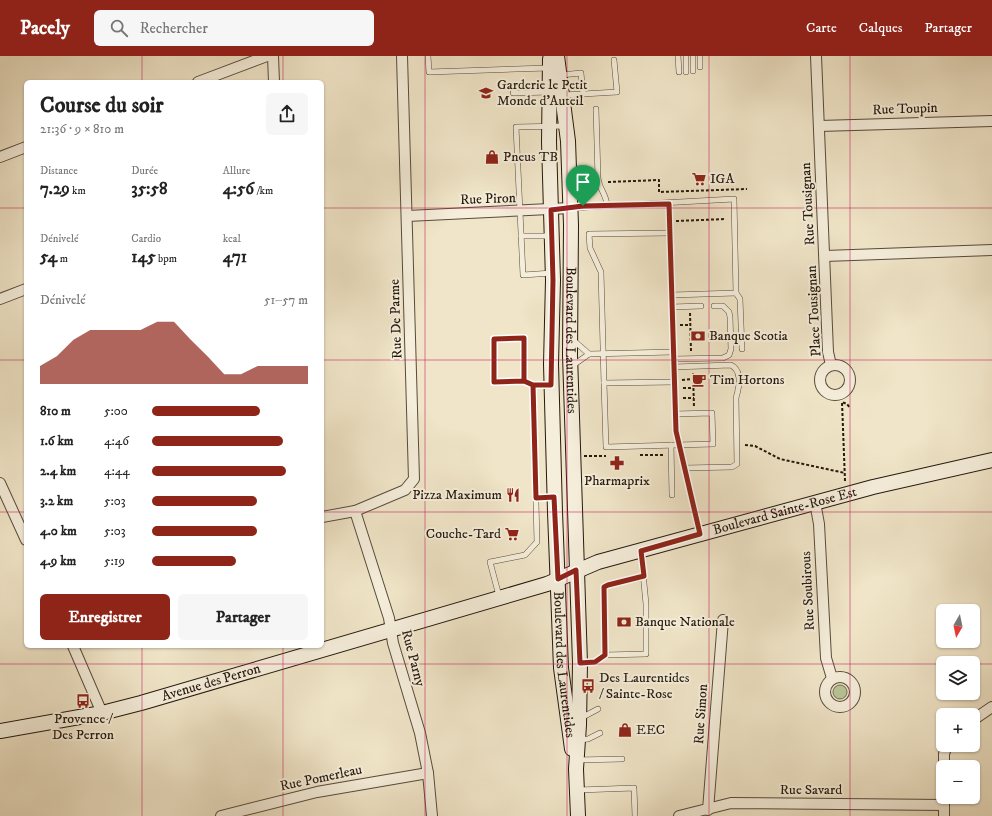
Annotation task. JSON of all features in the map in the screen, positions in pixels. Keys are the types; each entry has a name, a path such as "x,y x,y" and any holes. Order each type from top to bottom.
{"main road":[{"name":"Boulevard des Laurentides","path":"554,67 556,94 566,126 570,208 572,283 570,367 580,663 573,718 578,816"},
{"name":"Boulevard des Laurentides","path":"556,94 549,126 553,273 551,385 554,497 560,660 573,718"},
{"name":"Boulevard Sainte-Rose Est","path":"558,579 590,564 814,502 901,480 992,460"},
{"name":"Avenue des Perron","path":"0,731 102,713 149,701 547,584 558,579"}],"street":[{"path":"203,80 267,56"},
{"path":"273,56 274,80"},
{"name":"Rue De Parme","path":"324,517 355,511 406,490 414,479 402,56"},
{"name":"Rue Tousignan","path":"816,56 825,256 992,250"},
{"name":"Rue Toupin","path":"819,126 992,120"},
{"path":"0,157 24,148"},
{"name":"Rue Piron","path":"407,216 519,212 570,208"},
{"name":"Place Tousignan","path":"825,256 828,352 831,365"},
{"path":"0,299 24,290"},
{"path":"0,483 24,536"},
{"name":"Rue Soubirous","path":"814,502 818,524 826,658 832,678"},
{"name":"Rue Parny","path":"355,511 391,629 420,733 428,773 432,816"},
{"name":"Rue Simon","path":"708,810 722,620"},
{"path":"74,648 102,713"},
{"path":"980,715 992,707"},
{"name":"Rue Pomerleau","path":"221,816 317,792 428,773"},
{"name":"Rue Savard","path":"679,816 731,804 936,801"},
{"path":"944,804 944,816"}],"lane":[{"path":"428,56 429,72 554,67 581,73 583,94"},
{"path":"678,56 679,72"},
{"path":"686,56 686,72"},
{"path":"693,56 693,72"},
{"path":"700,56 700,67"},
{"path":"513,92 583,94 618,92 614,60"},
{"path":"596,109 598,178 599,186 607,198 607,206"},
{"path":"553,273 523,275 516,127 566,126"},
{"path":"570,208 669,204 700,200 734,199 736,293 740,299 742,349"},
{"path":"669,204 675,414 679,444 686,468 700,534"},
{"path":"670,232 589,234 590,248 600,272 606,447 713,444 712,413 675,414"},
{"path":"521,236 552,236"},
{"path":"672,295 736,293"},
{"path":"672,307 701,306"},
{"path":"674,359 723,358 729,355 731,349 730,314 723,306 714,306"},
{"path":"570,336 589,354"},
{"path":"524,381 524,338 494,339 494,382 524,381 533,385 551,385"},
{"path":"570,367 589,354 674,352"},
{"path":"674,367 731,365 737,370 738,463 734,467 686,468"},
{"path":"604,383 674,382"},
{"path":"500,597 490,562 525,556 537,542 533,385"},
{"path":"671,445 672,495"},
{"path":"536,498 554,497"},
{"path":"580,663 595,662 605,655 646,654 646,604 641,551"},
{"path":"605,655 604,587 644,576"},
{"path":"573,718 598,709"},
{"path":"574,740 588,740 600,733"},
{"path":"576,763 622,759"},
{"path":"577,790 634,788 636,816"}],"path":[{"path":"608,182 659,180 660,192 746,189"},
{"path":"669,221 734,219"},
{"path":"685,310 690,310 692,337 691,354"},
{"path":"687,372 693,372 694,406"},
{"path":"674,382 682,380 694,381"},
{"path":"682,398 694,398"},
{"path":"845,481 842,402 848,404 850,408"},
{"path":"738,446 755,446 780,459 845,473"}],"green space":[{"path":"840,685 845,687 847,692 845,697 840,699 835,697 833,692 835,687"}],"place":[{"name":"Garderie le Petit Monde d'Auteil","path":"486,93"},
{"name":"Pneus TB","path":"492,157"},
{"name":"IGA","path":"699,179"},
{"name":"Banque Scotia","path":"698,336"},
{"name":"Tim Hortons","path":"699,380"},
{"name":"Pharmaprix","path":"617,463"},
{"name":"Pizza Maximum","path":"513,495"},
{"name":"Couche-Tard","path":"512,534"},
{"name":"Banque Nationale","path":"624,622"},
{"name":"Des Laurentides / Sainte-Rose","path":"588,686"},
{"name":"Provence / Des Perron","path":"83,701"},
{"name":"EEC","path":"625,730"}],"route":[{"path":"583,206 551,210 553,280 551,385 533,385 524,381 524,338 494,339 494,382 524,381 533,385 536,498 554,497 558,579 576,570 580,663 595,662 605,655 604,587 644,576 641,551 700,534 695,520 687,475 676,431 669,204 583,206"}]}
